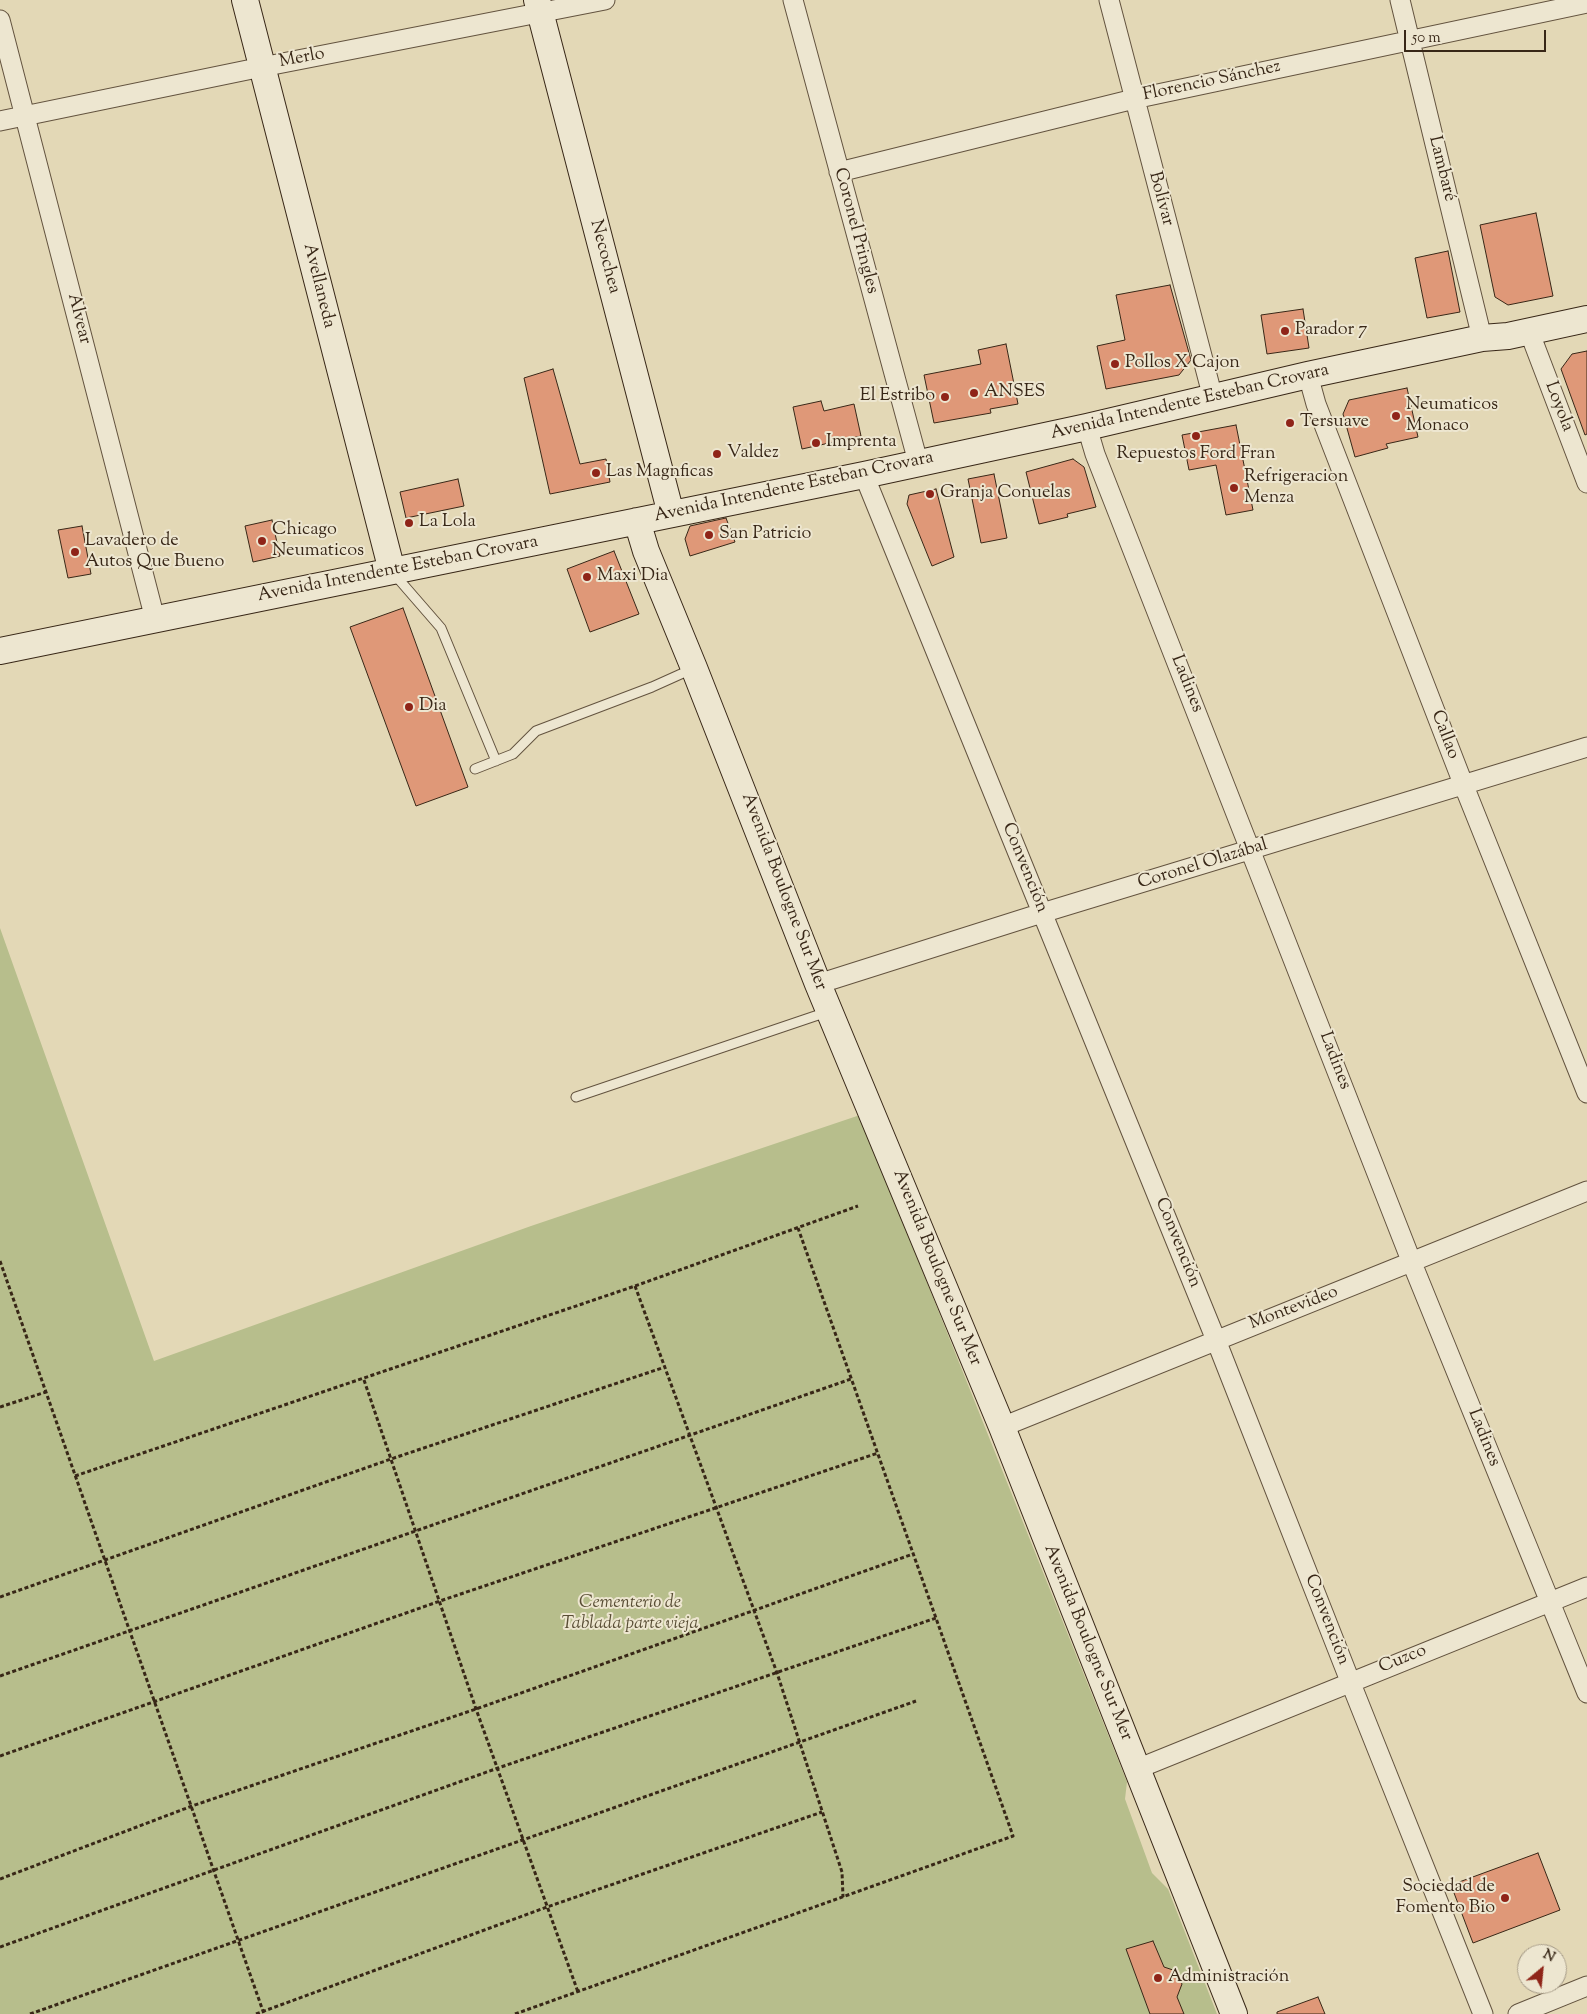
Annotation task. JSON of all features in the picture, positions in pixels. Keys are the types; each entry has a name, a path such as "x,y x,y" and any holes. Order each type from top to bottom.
{"main road":[{"name":"Avellaneda","path":"245,0 392,571"},
{"name":"Necochea","path":"539,6 671,514"},
{"name":"Avenida Intendente Esteban Crovara","path":"0,651 864,475 1087,427 1308,375 1482,338 1587,319"},
{"name":"Avenida Boulogne Sur Mer","path":"637,521 646,551 818,984 1002,1427 1234,2014"}],"street":[{"name":"Merlo","path":"0,121 262,67 539,6 605,0"},
{"name":"Coronel Pringles","path":"793,0 918,462"},
{"name":"Bolívar","path":"1109,0 1213,398"},
{"name":"Lambaré","path":"1400,0 1482,338"},
{"name":"Florencio Sánchez","path":"839,172 1134,99 1587,3"},
{"name":"Alvear","path":"0,20 156,619"},
{"name":"Loyola","path":"1529,331 1587,484"},
{"name":"Callao","path":"1308,375 1316,404 1464,786 1587,1093"},
{"name":"Ladines","path":"1087,427 1095,454 1252,850 1412,1263 1587,1692"},
{"name":"Convención","path":"864,475 1216,1340 1483,2014"},
{"name":"Coronel Olazábal","path":"818,984 1042,912 1464,786 1587,747"},
{"name":"Montevideo","path":"1002,1427 1587,1191"},
{"name":"Cuzco","path":"1137,1769 1350,1681 1549,1601 1587,1588"},
{"path":"1518,2014 1587,1986"}],"lane":[{"path":"392,571 441,628 496,761"},
{"path":"475,769 512,754 536,731 652,687 694,668"},
{"path":"576,1097 830,1011"}],"path":[{"path":"75,1476 364,1380 858,1206"},
{"path":"515,2014 1013,1836 798,1228"},
{"path":"0,1261 2,1274 46,1392 263,2013"},
{"path":"635,1286 753,1609 778,1672 798,1742 842,1872 843,1898"},
{"path":"0,1597 391,1460 665,1367"},
{"path":"0,1676 851,1379"},
{"path":"364,1380 476,1709 578,1992"},
{"path":"0,1407 46,1392"},
{"path":"0,1756 155,1703 440,1601 878,1453"},
{"path":"0,1879 192,1806 476,1709 753,1609 913,1554"},
{"path":"0,1947 498,1768 936,1618"},
{"path":"30,2014 523,1838 916,1701"},
{"path":"256,2014 548,1908 822,1812"}],"green space":[{"name":"Cementerio de Tablada parte vieja","path":"0,928 154,1361 531,1226 860,1115 1127,1782 1125,1799 1152,1873 1168,1889 1217,2014 0,2014"}],"building":[{"path":"1536,213 1553,296 1508,305 1495,297 1480,225"},
{"path":"1448,251 1460,312 1427,318 1415,258"},
{"path":"1170,285 1191,360 1179,375 1106,389 1097,346 1125,340 1116,295"},
{"name":"Parador 7","path":"1303,309 1309,348 1267,354 1261,315"},
{"path":"1006,344 1018,404 990,409 991,413 934,423 924,375 981,364 978,350"},
{"path":"1587,351 1587,434 1585,435 1561,369 1572,354"},
{"path":"553,369 580,464 606,459 610,482 550,494 524,378"},
{"path":"1407,388 1418,437 1386,444 1388,448 1355,457 1343,414 1349,400"},
{"path":"821,401 824,411 854,404 861,436 802,449 793,407"},
{"name":"Refrigeracion Menza","path":"1236,425 1253,510 1226,515 1216,465 1189,470 1182,435"},
{"path":"1073,459 1084,467 1096,507 1067,514 1068,517 1039,524 1026,472"},
{"path":"994,474 1007,538 981,543 968,479"},
{"path":"458,479 464,506 406,518 400,492"},
{"path":"936,489 954,557 932,566 907,504 909,495"},
{"name":"San Patricio","path":"726,518 735,542 690,556 685,539 690,526"},
{"name":"Chicago Neumaticos","path":"272,520 280,556 253,562 245,526"},
{"name":"Lavadero de Autos Que Bueno","path":"82,526 91,574 68,578 58,530"},
{"path":"614,551 639,614 590,632 567,569"},
{"name":"Dia","path":"403,608 468,787 416,806 350,627"},
{"name":"Sociedad de Fomento Bio","path":"1538,1853 1560,1910 1473,1943 1451,1885"},
{"name":"Administración","path":"1153,1941 1164,1967 1176,1971 1182,1984 1177,1997 1184,2014 1150,2014 1126,1949"},
{"path":"1318,1997 1325,2014 1277,2014 1277,2012"}],"place":[{"name":"Parador 7","path":"1285,331"},
{"name":"Pollos X Cajon","path":"1115,364"},
{"name":"ANSES","path":"974,393"},
{"name":"El Estribo","path":"945,397"},
{"name":"Neumaticos Monaco","path":"1396,416"},
{"name":"Tersuave","path":"1290,423"},
{"name":"Repuestos Ford Fran","path":"1196,436"},
{"name":"Imprenta","path":"816,443"},
{"name":"Valdez","path":"717,454"},
{"name":"Las Magnficas","path":"596,473"},
{"name":"Refrigeracion Menza","path":"1234,488"},
{"name":"Granja Conuelas","path":"930,494"},
{"name":"La Lola","path":"409,523"},
{"name":"San Patricio","path":"709,535"},
{"name":"Chicago Neumaticos","path":"262,541"},
{"name":"Lavadero de Autos Que Bueno","path":"75,552"},
{"name":"Maxi Dia","path":"587,577"},
{"name":"Dia","path":"409,707"},
{"name":"Sociedad de Fomento Bio","path":"1505,1898"},
{"name":"Administración","path":"1158,1978"}]}
